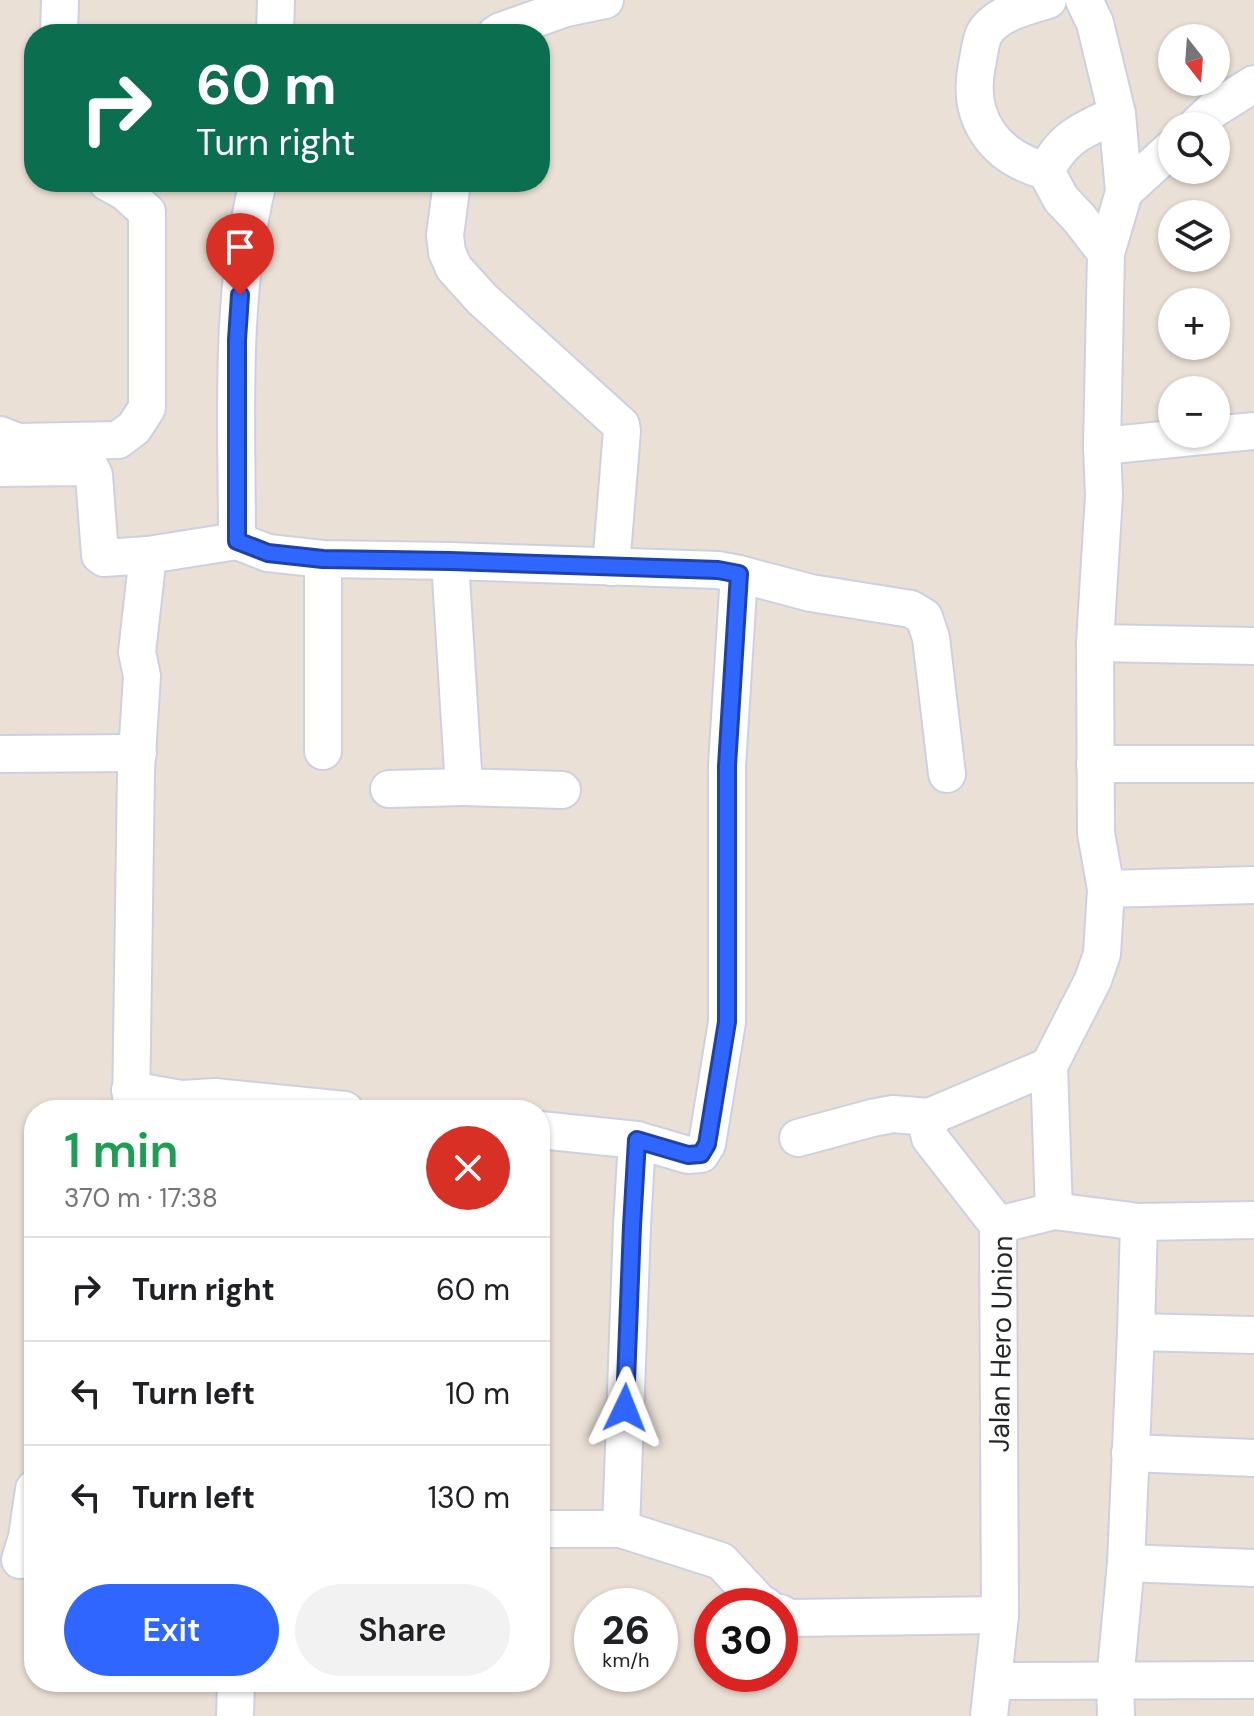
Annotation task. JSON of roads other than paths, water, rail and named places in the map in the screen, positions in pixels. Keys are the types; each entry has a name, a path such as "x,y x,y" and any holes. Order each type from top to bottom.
{"street":[{"path":"59,24 60,0"},
{"path":"275,24 276,0"},
{"path":"521,24 566,8 605,0"},
{"path":"1048,0 1014,10 984,34 973,82 976,109 999,147 1031,167 1046,171 1061,199 1106,253"},
{"path":"1054,1211 1049,1066 1088,991 1102,954 1106,889 1096,833 1095,643 1104,495 1102,446 1106,253 1124,192 1117,114 1095,23 1084,0"},
{"path":"1211,112 1254,84"},
{"path":"1046,171 1054,154 1074,135 1117,114"},
{"path":"1124,192 1158,161"},
{"path":"0,435 18,442 118,440 134,428 147,408 147,212 125,192"},
{"path":"237,541 237,340 241,273 256,192"},
{"path":"451,192 445,235 447,252 454,268 482,299 621,425 611,567"},
{"path":"1102,446 1254,431"},
{"path":"0,468 91,469 100,555 108,558 237,541 268,553 323,559 718,570 811,593 918,611 924,617 931,638 947,774"},
{"path":"148,555 137,652 142,676 130,1100 215,1097 245,1100"},
{"path":"323,559 323,751"},
{"path":"450,561 464,787"},
{"path":"550,1131 637,1140 688,1155 701,1154 707,1144 727,1022 727,766 739,574"},
{"path":"1095,643 1254,646"},
{"path":"0,754 138,753"},
{"path":"1095,764 1254,764"},
{"path":"389,789 464,787 562,790"},
{"path":"1106,889 1254,885"},
{"path":"798,1138 893,1114 929,1117 1049,1066"},
{"path":"929,1117 930,1138 998,1225"},
{"path":"621,1529 637,1140"},
{"name":"Jalan Hero Union","path":"989,1716 1000,1615 998,1225 1054,1211 1139,1222 1254,1220"},
{"path":"1115,1699 1126,1563 1139,1222"},
{"path":"1136,1332 1254,1335"},
{"path":"1130,1453 1254,1458"},
{"path":"550,1529 621,1529 721,1561 746,1588"},
{"path":"1126,1563 1254,1568"},
{"path":"798,1618 1000,1615"},
{"path":"993,1681 1115,1699 1254,1680"},
{"path":"235,1716 236,1692"}]}
